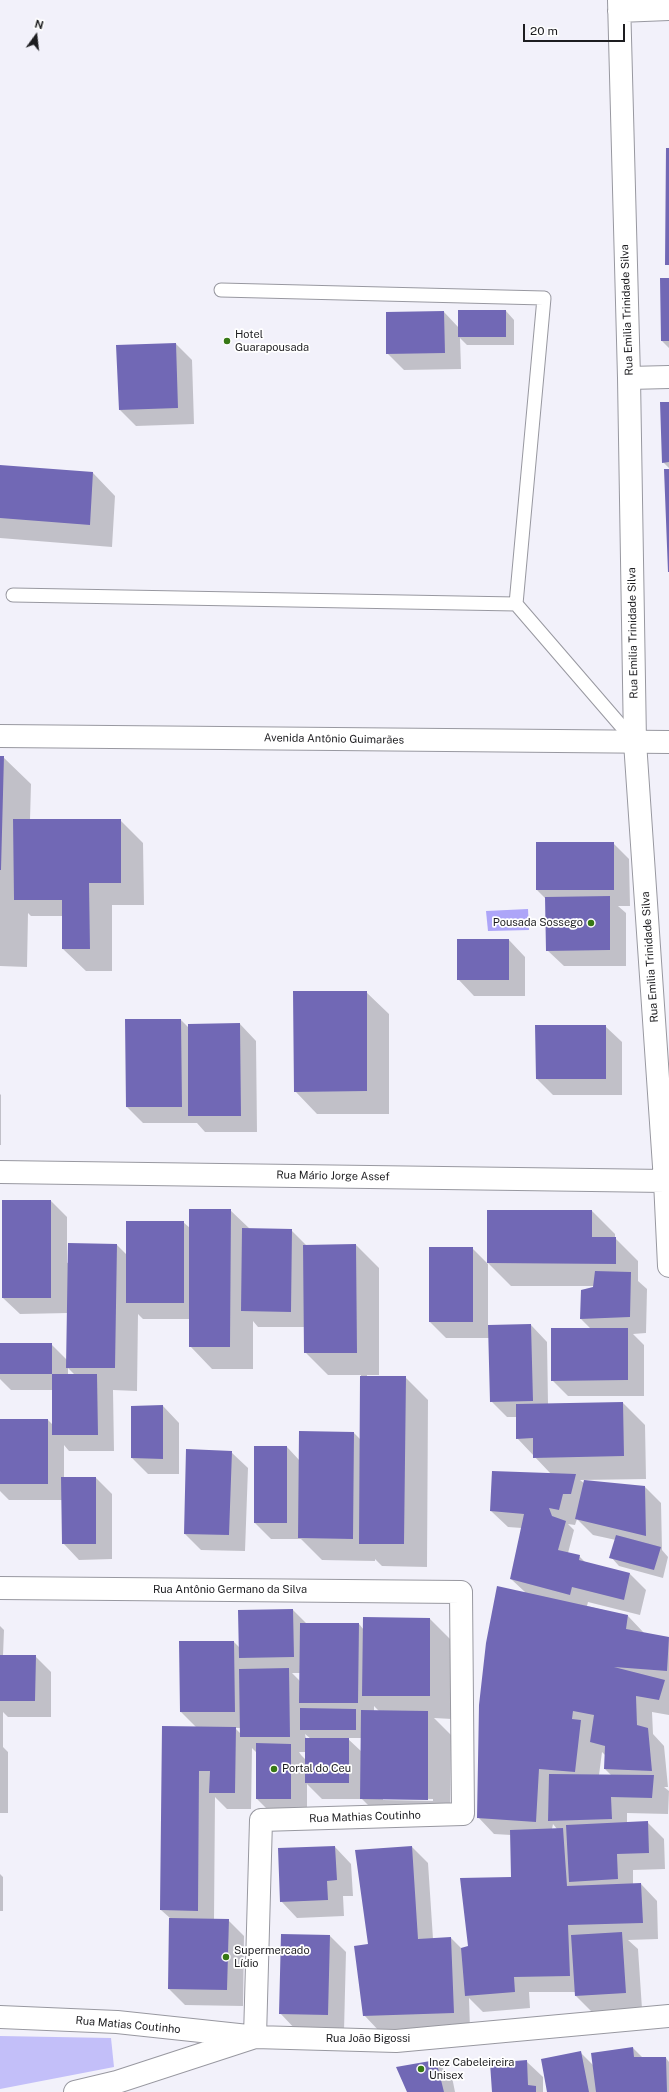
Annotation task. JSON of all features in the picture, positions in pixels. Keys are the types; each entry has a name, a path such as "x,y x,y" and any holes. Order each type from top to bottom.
{"street":[{"path":"619,5 669,9"},
{"name":"Rua Emilia Trinidade Silva","path":"619,5 629,378 635,742 665,1181 669,1266"},
{"path":"629,378 669,377"},
{"name":"Avenida Antônio Guimarães","path":"0,736 669,742"},
{"name":"Rua Mário Jorge Assef","path":"0,1172 665,1181"},
{"name":"Rua Antônio Germano da Silva","path":"0,1588 460,1592"},
{"name":"Rua Mathias Coutinho","path":"255,2037 261,1820 463,1814 460,1592"},
{"name":"Rua João Bigossi","path":"75,2092 117,2082 255,2037 396,2040 669,2016"},
{"name":"Rua Matias Coutinho","path":"0,2017 117,2022 255,2037"}],"lane":[{"path":"221,290 544,298 516,604 635,742"},
{"path":"13,595 516,604"}],"shaded area":[{"path":"528,909 529,930 488,931 486,911"},
{"path":"0,2036 111,2038 114,2067 0,2089"}],"building":[{"path":"666,148 669,148 669,265 665,265"},
{"path":"660,278 669,278 669,341 661,341"},
{"path":"458,310 506,310 506,337 458,337"},
{"path":"444,311 445,353 386,354 386,312"},
{"path":"176,343 178,408 119,410 116,345"},
{"path":"660,402 669,402 669,462 662,463"},
{"path":"0,465 93,472 90,525 0,518"},
{"path":"664,469 669,469 669,572 668,572"},
{"path":"0,756 4,756 1,870 0,870"},
{"path":"13,819 121,819 121,883 89,883 90,949 62,949 62,900 14,900"},
{"path":"536,842 614,842 614,890 536,890"},
{"path":"610,896 610,950 546,951 545,897"},
{"path":"457,939 509,939 509,980 457,980"},
{"path":"293,991 367,991 367,1091 294,1092"},
{"path":"125,1019 181,1019 182,1107 126,1107"},
{"path":"240,1023 241,1116 188,1116 188,1024"},
{"path":"535,1025 606,1025 606,1079 536,1079"},
{"path":"2,1200 51,1200 51,1298 2,1298"},
{"path":"189,1209 231,1209 230,1347 189,1347"},
{"path":"487,1210 592,1210 592,1237 616,1237 616,1264 487,1263"},
{"path":"126,1221 184,1221 184,1303 126,1303"},
{"path":"242,1228 292,1229 291,1312 241,1311"},
{"path":"68,1243 117,1244 115,1368 66,1368"},
{"path":"356,1244 357,1353 304,1353 303,1245"},
{"path":"429,1247 473,1247 473,1322 429,1322"},
{"path":"595,1271 631,1272 630,1317 580,1319 581,1290 593,1287"},
{"path":"531,1324 533,1401 490,1402 488,1325"},
{"path":"551,1328 628,1328 628,1380 551,1381"},
{"path":"0,1343 52,1343 52,1374 0,1374"},
{"path":"52,1374 97,1374 98,1435 52,1435"},
{"path":"360,1376 406,1376 404,1544 359,1544"},
{"path":"623,1402 624,1456 533,1458 533,1438 516,1439 516,1404"},
{"path":"163,1405 163,1459 131,1458 131,1406"},
{"path":"0,1419 48,1419 48,1484 0,1484"},
{"path":"299,1431 354,1432 353,1539 298,1538"},
{"path":"254,1446 287,1446 287,1523 254,1523"},
{"path":"186,1449 232,1451 229,1535 184,1534"},
{"path":"492,1471 576,1474 571,1494 563,1494 559,1510 549,1508 552,1516 566,1521 558,1550 580,1555 579,1560 630,1573 624,1600 572,1587 570,1595 510,1579 524,1514 490,1511"},
{"path":"61,1477 96,1477 96,1544 62,1544"},
{"path":"584,1480 645,1486 646,1536 575,1519"},
{"path":"616,1535 661,1547 654,1570 609,1558"},
{"path":"497,1586 628,1615 626,1629 669,1637 667,1671 614,1667 665,1680 659,1700 636,1696 637,1725 648,1728 652,1771 604,1769 605,1746 590,1742 594,1715 573,1711 572,1719 581,1720 575,1772 539,1769 536,1822 477,1818 479,1705 486,1643"},
{"path":"293,1609 294,1657 239,1658 238,1610"},
{"path":"363,1617 430,1618 430,1696 362,1696"},
{"path":"300,1623 359,1623 358,1703 299,1703"},
{"path":"179,1641 234,1641 235,1712 180,1712"},
{"path":"0,1655 36,1655 35,1701 0,1701"},
{"path":"289,1668 290,1737 240,1737 239,1669"},
{"path":"300,1708 356,1709 356,1730 300,1730"},
{"path":"361,1710 428,1711 428,1800 360,1799"},
{"path":"162,1726 236,1727 235,1793 209,1793 210,1771 199,1771 198,1911 160,1910"},
{"path":"305,1738 349,1738 349,1783 305,1783"},
{"path":"256,1743 291,1744 291,1799 256,1799"},
{"path":"549,1774 654,1775 652,1798 611,1797 612,1819 548,1821"},
{"path":"648,1821 649,1853 617,1854 618,1879 569,1882 566,1825"},
{"path":"563,1828 567,1886 641,1883 643,1923 568,1925 570,1976 514,1977 515,1992 465,1996 461,1948 468,1946 460,1878 511,1877 510,1830"},
{"path":"335,1846 337,1880 327,1881 328,1900 280,1902 278,1848"},
{"path":"412,1846 418,1939 451,1937 454,2013 363,2016 354,1946 368,1944 355,1850"},
{"path":"169,1918 229,1919 227,1990 168,1989"},
{"path":"622,1932 626,1993 575,1996 571,1935"},
{"path":"281,1934 330,1935 328,2015 279,2014"},
{"path":"633,2047 634,2057 666,2057 667,2092 596,2092 591,2053"},
{"path":"581,2051 589,2092 547,2092 541,2059"},
{"path":"436,2060 444,2092 407,2092 396,2067"},
{"path":"527,2060 528,2085 536,2086 536,2092 492,2092 490,2063"}],"place":[{"name":"Hotel Guarapousada","path":"227,341"},
{"name":"Pousada Sossego","path":"591,923"},
{"name":"Portal do Ceu","path":"274,1769"},
{"name":"Supermercado Lídio","path":"226,1957"},
{"name":"Inez Cabeleireira Unisex","path":"421,2069"}]}
